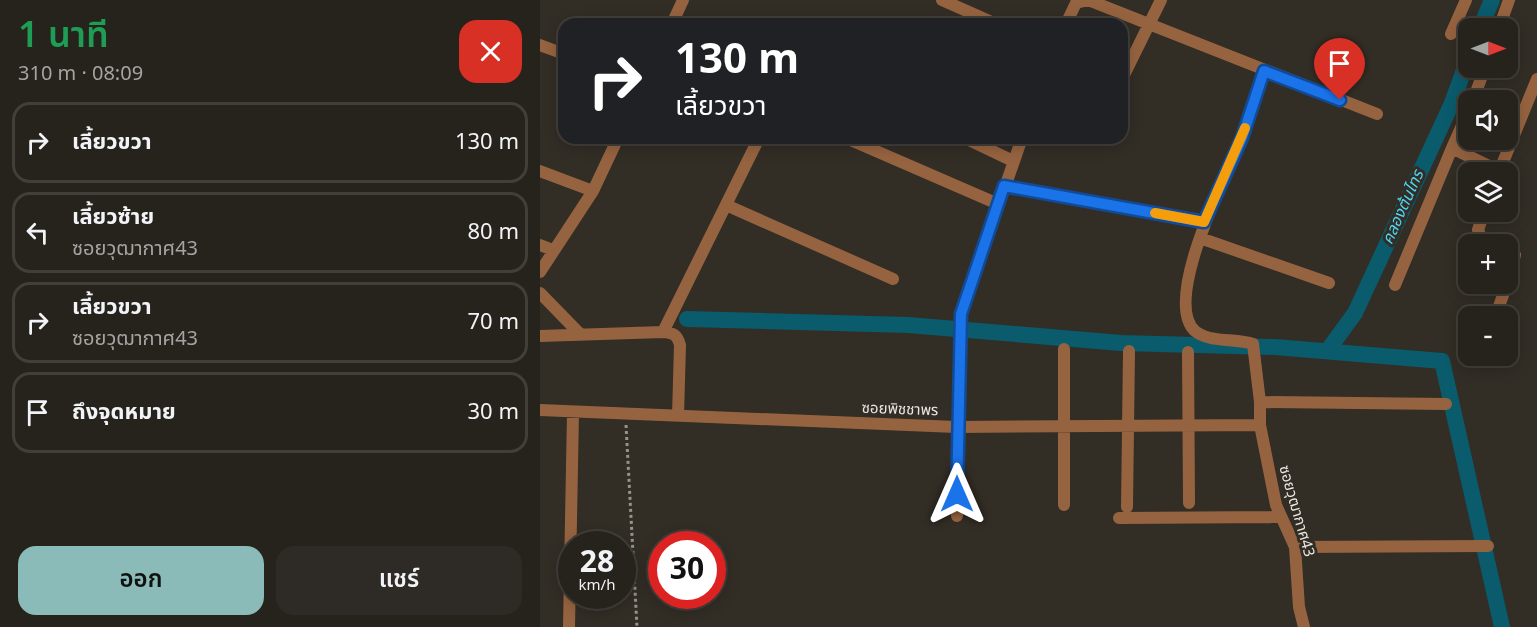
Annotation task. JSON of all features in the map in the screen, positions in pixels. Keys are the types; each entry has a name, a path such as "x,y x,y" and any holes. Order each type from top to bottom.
{"street":[{"path":"675,18 683,0"},
{"path":"942,0 982,18"},
{"path":"1069,18 1076,3 1088,0 1147,26 1377,114"},
{"path":"1128,66 1161,0"},
{"path":"1451,34 1466,0"},
{"path":"1503,18 1509,0"},
{"path":"540,45 558,52"},
{"name":"ซอยวุฒากาศ43","path":"1264,71 1242,138 1204,222 1185,308 1189,323 1204,336 1254,349 1260,402 1260,425 1276,505 1294,547 1299,607 1304,627"},
{"path":"1503,162 1537,79"},
{"path":"1395,285 1458,134"},
{"path":"540,272 593,191 615,144"},
{"path":"663,332 756,144"},
{"path":"860,144 998,204"},
{"path":"978,144 1013,161"},
{"path":"957,516 956,427 961,314 1020,144"},
{"path":"1452,148 1479,162"},
{"path":"540,171 593,191"},
{"path":"1004,186 1204,222"},
{"path":"726,205 893,279"},
{"path":"1200,238 1329,283"},
{"path":"540,245 553,250"},
{"path":"540,293 580,334"},
{"path":"540,336 672,333 678,337 680,345 678,416"},
{"path":"1064,349 1064,505"},
{"path":"1127,507 1129,351"},
{"path":"1188,352 1188,503"},
{"path":"1260,402 1446,404"},
{"name":"ซอยพิชชาพร","path":"540,411 956,427 1260,425"},
{"path":"569,627 573,414"},
{"path":"1119,518 1281,517"},
{"path":"1294,547 1488,546"}],"path":[{"path":"636,426 625,425 637,627"}],"waterway":[{"name":"คลองต้นไทร","path":"1484,18 1492,0"},
{"name":"คลองต้นไทร","path":"1328,350 1355,313 1452,103 1461,78"},
{"path":"687,319 908,325 1121,343 1275,347 1442,361 1502,627"}],"slow traffic":[{"path":"1155,213 1204,222 1245,128"}],"route":[{"path":"957,494 956,427 961,314 1004,186 1204,222 1242,138 1264,71 1340,100"}]}
